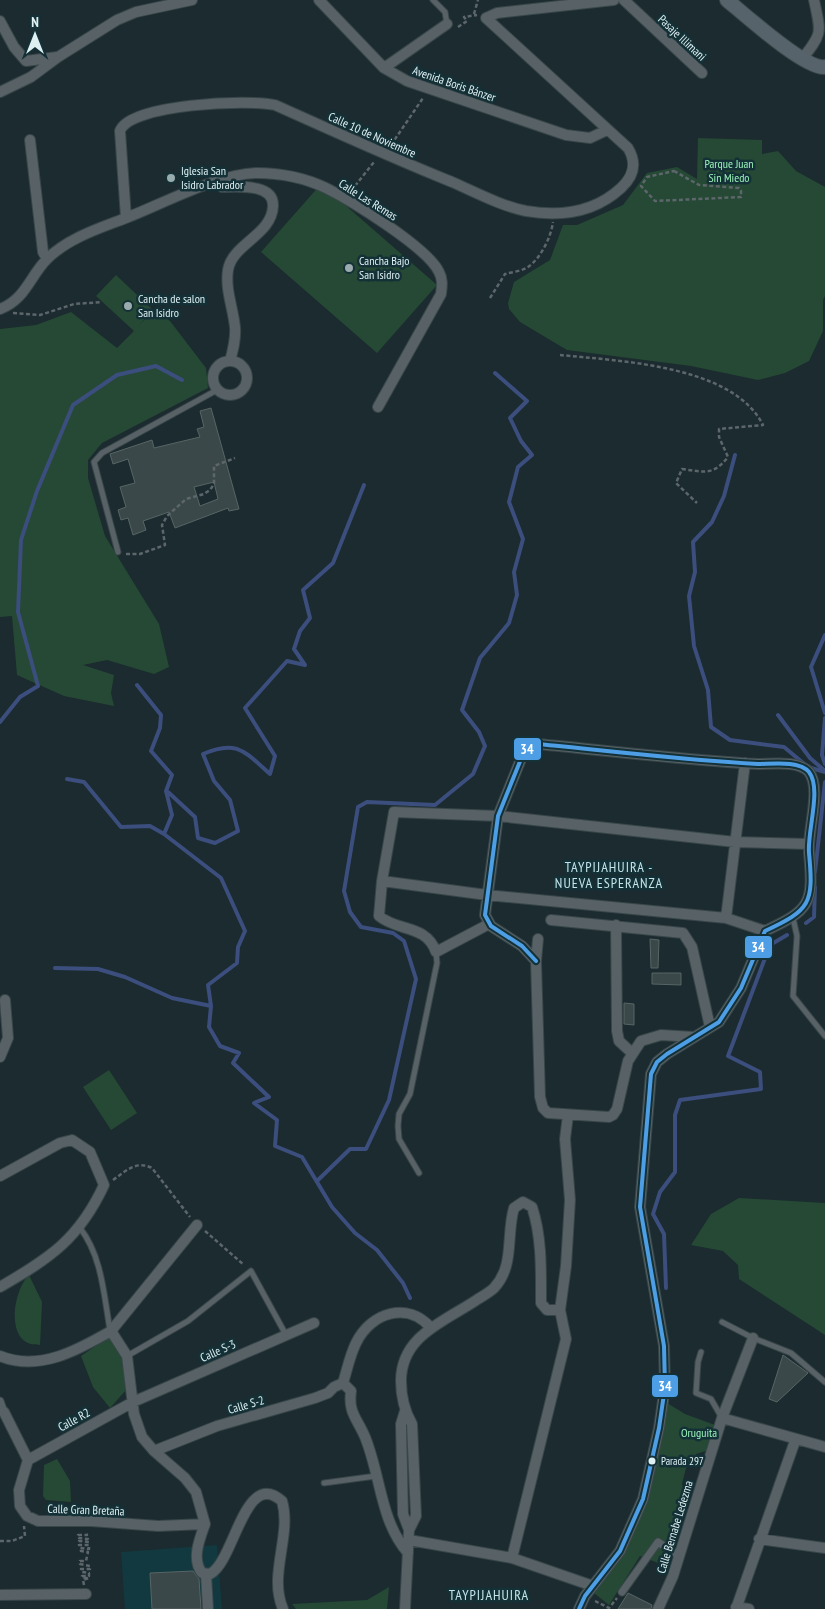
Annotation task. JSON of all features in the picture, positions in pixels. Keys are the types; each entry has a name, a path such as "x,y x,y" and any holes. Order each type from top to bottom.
{"main road":[{"path":"727,0 802,60 819,68 825,67"}],"street":[{"path":"0,92 31,77 58,57 123,18 136,12 192,0"},
{"name":"Avenida Boris Bánzer","path":"319,0 384,68 406,81 566,135 590,138 607,130"},
{"path":"486,18 496,13 614,0"},
{"name":"Pasaje Illimani","path":"624,0 702,73"},
{"path":"802,60 818,39 820,29 814,0"},
{"name":"Calle 10 de Noviembre","path":"126,218 120,131 124,122 134,118 194,105 261,102 274,105 499,202 525,211 574,213 604,202 625,185 632,175 634,168 632,154 628,148 486,18"},
{"path":"0,21 14,47 26,61 58,57"},
{"path":"384,68 448,24"},
{"path":"30,140 43,252 47,259"},
{"name":"Calle Las Remas","path":"126,218 217,183 254,173 299,178 326,188 392,229 431,260 442,277 441,294 378,407"},
{"path":"217,183 222,187 261,190 269,195 273,204 272,215 266,225 233,258 228,269 228,283 235,328 235,344 230,361"},
{"path":"2,308 16,301 47,259 87,233 126,218"},
{"path":"230,361 236,362 244,369 247,380 242,390 233,395 217,390 214,385 213,374 219,364 230,361"},
{"path":"536,961 522,946 489,924 486,915 487,894 498,816 523,754 530,746 538,744 797,766 808,770 815,782 808,844 811,892 804,908 793,918 765,931 741,988 719,1022 667,1054 657,1062 650,1074 640,1206 664,1346 664,1387 659,1428 643,1499 620,1551 585,1596 579,1609"},
{"path":"726,918 745,763"},
{"path":"489,924 436,952 428,939 420,931 388,923 379,916 382,881 394,812 498,816 735,842 808,844"},
{"path":"382,881 487,894 726,918 765,931"},
{"path":"551,920 683,933 692,947 710,1027"},
{"path":"616,925 617,1031 620,1041 632,1053"},
{"path":"538,939 536,961 540,1097 543,1108 548,1113 613,1115 617,1109 632,1053 641,1041 652,1036 694,1037"},
{"path":"0,1057 8,1038 5,1000"},
{"path":"512,1558 566,1339 560,1310 566,1266 570,1200 565,1139 568,1115"},
{"path":"0,1176 60,1144 72,1140 90,1152 104,1185 80,1228 49,1258 0,1287"},
{"path":"405,1609 409,1535 403,1514 401,1424 405,1411 401,1392 404,1360 409,1348 431,1328 494,1288 507,1265 514,1208 523,1202 532,1206 535,1217 539,1247 541,1303 547,1310 560,1310"},
{"path":"0,1356 21,1362 44,1360 82,1347 111,1331 197,1225"},
{"path":"408,1554 395,1536 365,1438 351,1412 351,1390 344,1383 356,1343 378,1318 392,1312 404,1312 417,1316 431,1328"},
{"name":"Calle S-3","path":"132,1402 314,1323"},
{"path":"111,1331 127,1356 132,1402 142,1437 154,1451 185,1478 196,1492 205,1524 197,1544 200,1570 206,1574 214,1572 222,1563 248,1505 255,1497 262,1493 276,1496 282,1501 284,1509 279,1567 279,1592 283,1609"},
{"name":"Calle Bernabe Ledezma","path":"658,1609 670,1584 722,1418 753,1338"},
{"name":"Calle S-2","path":"154,1451 217,1426 315,1398 344,1383"},
{"path":"0,1401 28,1460 19,1490 20,1506 23,1511"},
{"name":"Calle R2","path":"28,1460 132,1402"},
{"path":"722,1418 795,1441 825,1448"},
{"path":"749,1609 736,1608 795,1441"},
{"name":"Calle Gran Bretaña","path":"23,1511 38,1521 91,1521 158,1526 205,1524"},
{"path":"409,1535 512,1558 593,1586"},
{"path":"759,1539 825,1548"},
{"path":"622,1592 658,1542 679,1556"},
{"path":"206,1574 208,1609"},
{"path":"0,1595 86,1594"}],"lane":[{"path":"434,0 445,12 448,24"},
{"path":"118,552 94,462 102,453 217,390"},
{"path":"793,918 797,936 793,996 825,1036"},
{"path":"419,1174 399,1139 398,1126 399,1114 410,1094 437,963 436,952"},
{"path":"80,1228 91,1244 100,1274 111,1331"},
{"path":"127,1356 188,1321 251,1271 286,1335"},
{"path":"722,1322 753,1338 791,1353 825,1382"},
{"path":"701,1352 697,1370 696,1393 711,1399 722,1418"},
{"path":"324,1483 376,1476"}],"path":[{"path":"474,14 478,0"},
{"path":"448,24 451,24 454,29 467,21 464,17 474,14 486,18"},
{"path":"344,200 383,153 429,89"},
{"path":"674,171 699,185 739,188 742,195 739,199 655,200 642,186 647,177 674,171"},
{"path":"490,298 505,274 528,268 540,254 552,232 554,213"},
{"path":"2,308 17,315 40,315 74,304 102,302"},
{"path":"560,355 657,366 708,381 732,392 753,411 763,425 719,429 719,437 728,457 719,468 707,472 682,469 676,483 697,503"},
{"path":"118,552 140,554 165,545 162,525 167,516 186,499 204,494 210,490 214,484 214,466 235,458"},
{"path":"104,1185 136,1165 144,1164 152,1168 197,1225 251,1271"},
{"path":"0,1541 12,1541 25,1536 23,1511"},
{"path":"79,1528 88,1528 91,1521"},
{"path":"80,1532 87,1532 87,1535 78,1535 78,1538 88,1538 89,1542 79,1541 79,1545 89,1545 89,1548 80,1548 81,1551 88,1552 86,1561 80,1561 80,1564 90,1566 90,1569 81,1569 82,1572 89,1573 89,1576 82,1576 83,1578 89,1578 83,1580 86,1594"},
{"path":"585,1596 609,1608"}],"shaded area":[{"path":"217,1545 222,1609 125,1609 121,1552"}],"green space":[{"name":"Parque Juan Sin Miedo","path":"698,138 762,140 762,154 778,151 796,171 825,187 825,296 823,300 823,331 809,361 785,373 758,380 691,366 567,350 520,322 509,309 508,303 514,282 550,260 563,225 577,225 623,205 647,173 677,167 697,179"},
{"name":"Cancha Bajo San Isidro","path":"321,184 437,285 377,353 261,252"},
{"path":"116,275 153,310 139,325 155,310 170,321 206,368 208,388 102,443 88,460 88,478 105,536 159,624 169,667 154,674 107,660 83,665 114,675 111,693 114,706 64,696 17,675 12,616 0,617 0,329 36,325 71,312 117,348 134,331 96,296"},
{"path":"109,1070 137,1113 111,1130 83,1087"},
{"path":"739,1198 825,1203 825,1335 739,1279 738,1265 723,1251 691,1245 711,1214"},
{"path":"29,1275 42,1302 40,1345 29,1344 21,1338 15,1321 15,1310 20,1290"},
{"path":"109,1337 121,1347 127,1389 110,1408 93,1387 81,1356"},
{"name":"Oruguita","path":"659,1398 685,1414 715,1425 706,1451 696,1454 697,1457 691,1461 693,1464 686,1468 682,1484 687,1500 666,1566 640,1556 609,1605 594,1593 625,1547 647,1481"},
{"path":"57,1459 70,1481 71,1502 46,1500 43,1496 44,1465"},
{"path":"389,1587 387,1609 296,1609 292,1604 367,1600"}],"building":[{"path":"211,408 239,509 229,511 228,508 175,528 169,512 143,521 146,530 133,535 128,518 121,520 118,510 126,507 120,487 135,483 128,459 113,464 110,454 152,440 154,448 200,437 197,429 204,427 200,411","holes":["214,482 218,499 200,506 194,487"]},
{"path":"650,939 659,940 658,968 651,968"},
{"path":"652,973 681,973 681,985 652,984"},
{"path":"624,1003 634,1004 634,1025 624,1024"},
{"path":"783,1355 808,1373 777,1402 769,1399"},
{"path":"193,1571 199,1579 201,1609 152,1609 150,1573"},
{"path":"628,1593 652,1605 651,1609 618,1609"}],"waterway":[{"path":"0,722 20,697 38,686 18,612 21,540 37,491 73,405 117,375 156,366 182,380"},
{"path":"317,1181 350,1149 366,1149 389,1100 416,979 404,941 393,933 361,927 350,912 344,891 358,807 367,802 435,805 473,774 485,746 479,732 462,710 480,658 509,623 517,595 514,572 523,539 509,502 518,467 532,455 521,441 510,418 527,401 495,373"},
{"path":"735,455 724,496 712,522 693,542 695,572 689,596 694,646 708,690 711,727 730,740 784,747 808,767 825,772"},
{"path":"168,792 195,817 198,838 215,843 238,831 230,800 214,781 203,754 224,748 240,750 254,759 270,774 275,756 245,708 287,661 305,665 294,649 300,631 310,618 303,590 333,563 364,485"},
{"path":"825,635 811,667 825,713"},
{"path":"137,685 161,715 160,728 151,751 172,775 166,791 172,815 164,834 221,878 245,931 238,947 237,963 208,985 211,1006 209,1027 220,1046 239,1053 233,1063 269,1097 254,1103 277,1120 275,1146 302,1157 332,1207 355,1233 377,1250 403,1283 410,1298"},
{"path":"778,715 810,758 825,771"},
{"path":"825,718 822,755 825,764"},
{"path":"67,779 84,782 121,827 150,826 164,834"},
{"path":"815,872 825,782"},
{"path":"806,923 814,917 815,887"},
{"path":"666,1288 664,1234 653,1214 660,1192 675,1172 675,1115 680,1100 761,1089 760,1072 728,1056 770,945 787,935"},
{"path":"55,968 98,969 125,977 172,998 211,1006"}],"transit line":[{"name":"34","path":"536,961 522,946 491,926 485,915 498,816 523,754 530,746 538,744 703,760 758,764 792,764 809,772 813,779 814,799 809,844 811,884 806,903 792,917 765,931 741,988 719,1022 667,1054 657,1062 651,1074 640,1207 664,1346 665,1387 659,1428 643,1499 620,1551 585,1596 579,1609"}],"place":[{"name":"Iglesia San Isidro Labrador","path":"171,178"},
{"name":"Cancha Bajo San Isidro","path":"349,268"},
{"name":"Cancha de salon San Isidro","path":"128,306"},
{"name":"Parada 297","path":"652,1461"}],"district":[{"name":"TAYPIJAHUIRA - NUEVA ESPERANZA","path":"609,876"},
{"name":"TAYPIJAHUIRA","path":"489,1595"}]}
